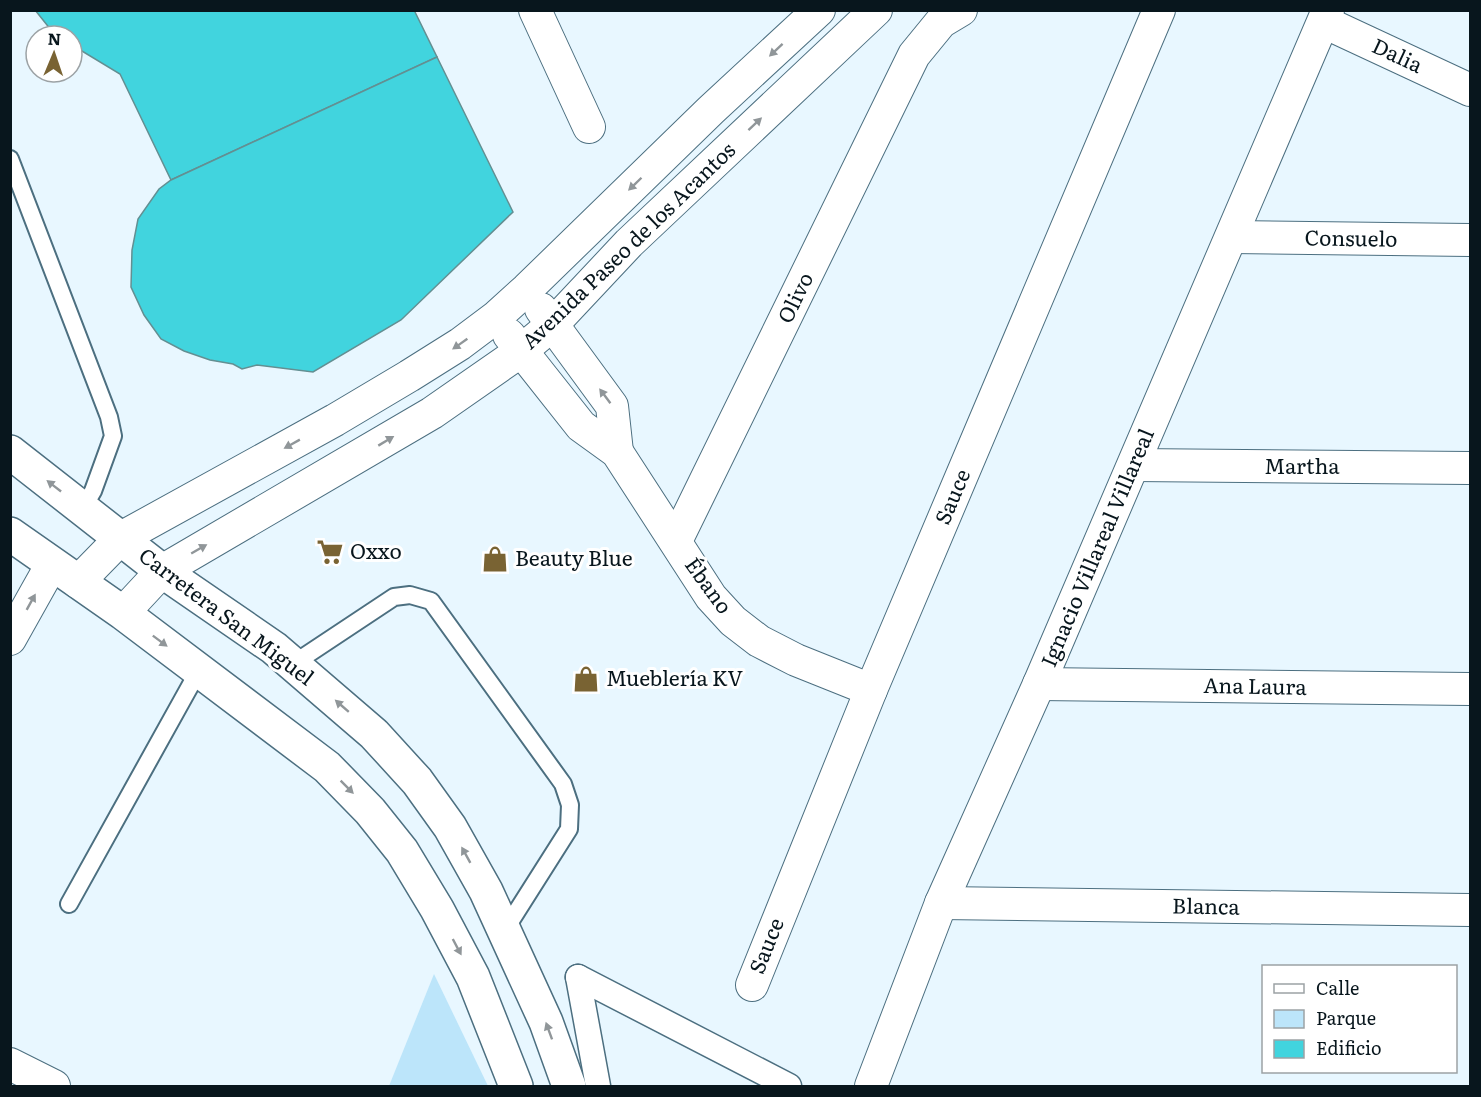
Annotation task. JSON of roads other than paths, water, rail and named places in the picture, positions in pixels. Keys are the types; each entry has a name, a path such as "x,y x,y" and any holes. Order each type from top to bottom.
{"main road":[{"name":"Carretera San Miguel","path":"10,452 162,570 274,648 374,735 417,781 450,827 486,891 546,1022 568,1086"},
{"path":"13,542 65,573 199,670 327,767 370,811 402,851 473,976 516,1086"}],"street":[{"name":"Avenida Paseo de los Acantos","path":"10,639 65,573 121,538 335,420 460,344 495,317 819,10"},
{"name":"Avenida Paseo de los Acantos","path":"123,613 162,570 432,413 521,351 552,325 629,243 876,10"},
{"name":"Olivo","path":"676,541 914,55 941,22 961,10"},
{"name":"Sauce","path":"752,985 871,690 1159,10"},
{"path":"538,12 589,128"},
{"name":"Dalia","path":"1326,16 1470,90"},
{"name":"Ignacio Villareal Villareal","path":"871,1086 941,903 1039,684 1326,16"},
{"name":"Consuelo","path":"1232,237 1470,240"},
{"name":"Ébano","path":"527,289 612,406 617,452"},
{"name":"Ébano","path":"495,317 581,426 617,452 711,597 733,621 751,635 796,660 871,690"},
{"path":"335,420 357,458"},
{"name":"Martha","path":"1134,465 1470,468"},
{"name":"Ana Laura","path":"1039,684 1470,689"},
{"name":"Blanca","path":"941,903 1470,910"},
{"path":"598,1086 578,977 789,1086"},
{"path":"10,1064 54,1086"}],"lane":[{"path":"12,165 109,417 113,436 93,491 83,508"},
{"path":"292,664 394,597 410,596 431,601 563,784 570,805 569,829 505,930"},
{"path":"69,904 199,670"}],"place":[{"name":"Oxxo","path":"330,552"},
{"name":"Beauty Blue","path":"495,559"},
{"name":"Mueblería KV","path":"586,679"}]}
